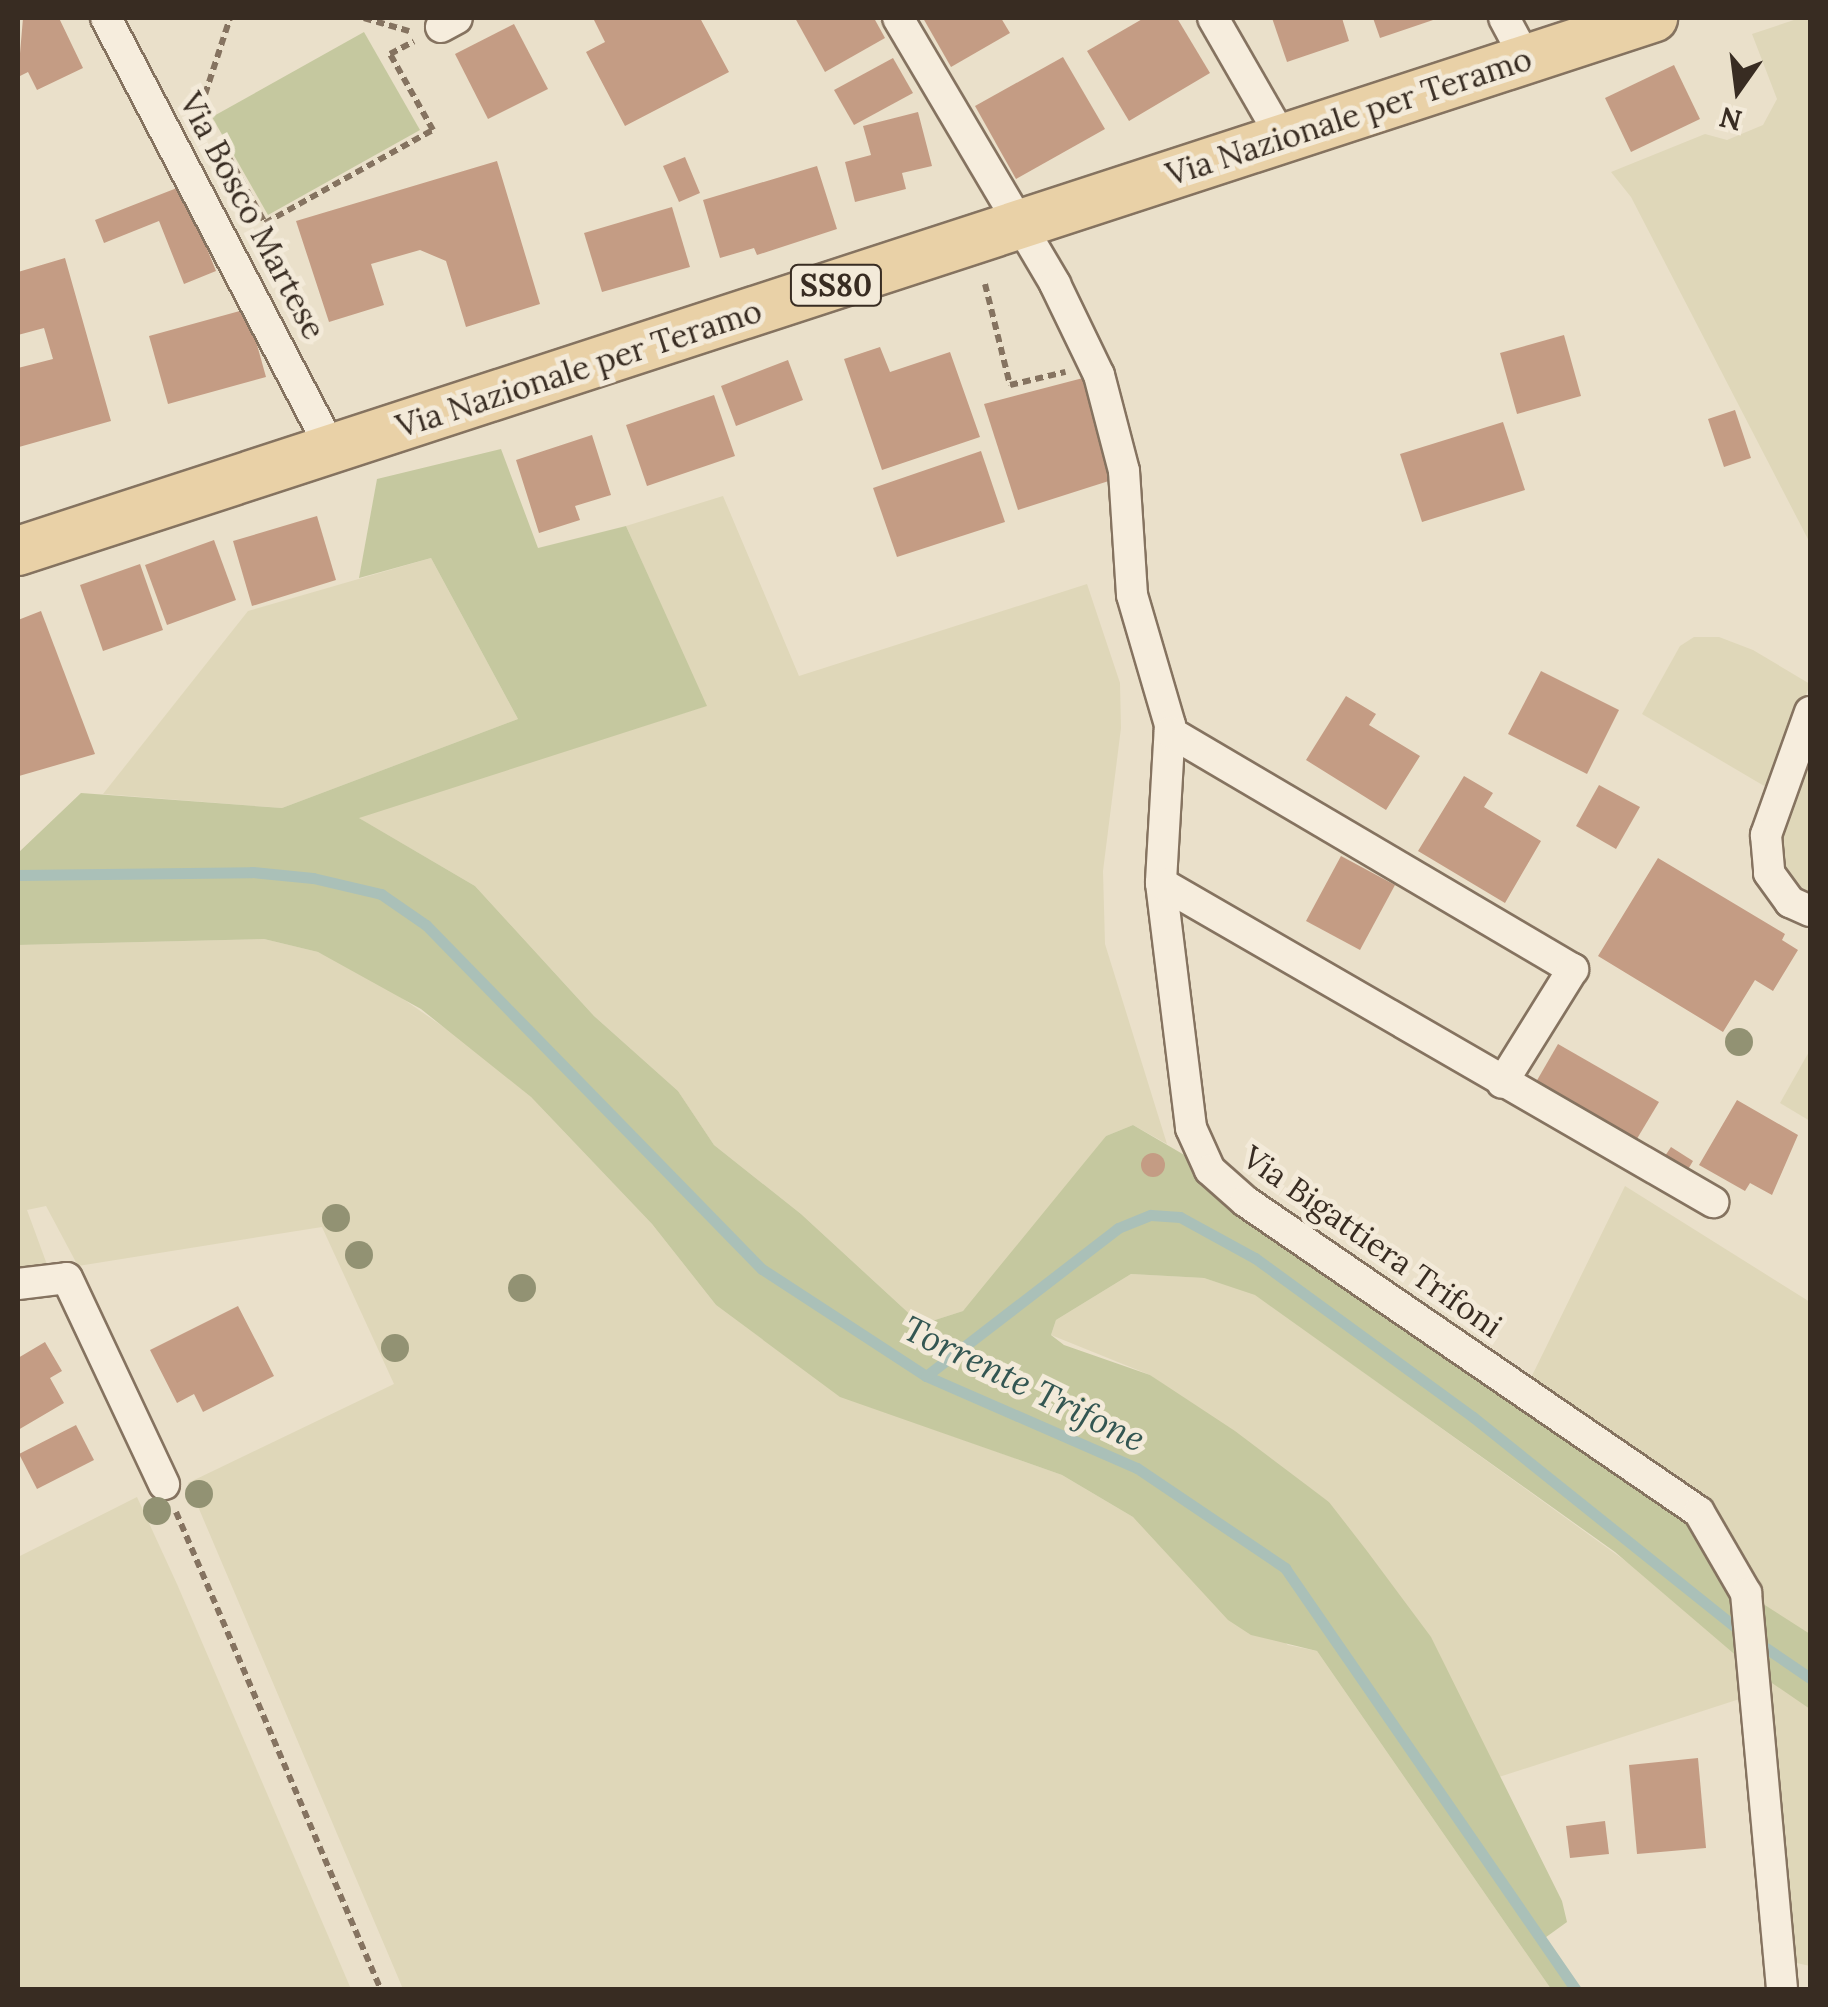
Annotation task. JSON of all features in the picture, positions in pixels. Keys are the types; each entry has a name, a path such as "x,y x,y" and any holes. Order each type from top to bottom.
{"main road":[{"name":"Via Nazionale per Teramo","path":"18,551 1653,18"}],"street":[{"name":"Via Bosco Martese","path":"106,18 332,450"},
{"name":"Via Bigattiera Trifoni","path":"898,18 1016,226 1055,284 1099,375 1124,471 1132,595 1170,732 1160,884 1191,1128 1210,1170 1245,1200 1699,1512 1746,1593 1782,1990"},
{"path":"1213,18 1282,138"},
{"path":"1504,18 1526,59"},
{"path":"1810,712 1766,834 1769,873 1790,902 1810,911"},
{"path":"1170,732 1573,969 1502,1083"},
{"path":"1160,884 1712,1202"},
{"path":"18,1284 66,1278 164,1484"}],"path":[{"path":"195,123 230,18"},
{"path":"364,18 441,26"},
{"path":"192,177 228,156 265,222 433,130 390,54 404,46"},
{"path":"985,284 1010,385 1076,369"},
{"path":"164,1484 381,1990"}],"shaded area":[{"path":"1810,18 1810,543 1631,197 1611,172 1705,134 1727,140 1763,125 1777,99 1752,34"},
{"path":"723,496 799,676 1087,584 1120,683 1121,728 1103,871 1105,944 1167,1144 1133,1125 1106,1136 994,1278 963,1311 935,1320 914,1318 801,1214 714,1145 678,1091 594,1016 475,886 357,817 706,706 626,526"},
{"path":"431,558 518,719 282,808 103,794 248,611"},
{"path":"1694,637 1719,637 1753,650 1810,684 1771,790 1642,714 1680,646"},
{"path":"1810,712 1810,911 1769,873"},
{"path":"264,939 318,952 370,976 471,1046 531,1097 652,1224 716,1305 840,1396 1062,1475 1133,1517 1288,1645 1317,1651 1551,1989 403,1989 188,1483 394,1384 322,1227 78,1266 46,1206 27,1210 49,1270 18,1275 18,945"},
{"path":"1810,1050 1810,1121 1780,1103"},
{"path":"1625,1186 1810,1302 1810,1966 1779,1959 1755,1694 1499,1777 1329,1502 1150,1375 1051,1335 1056,1320 1131,1274 1204,1278 1255,1294 1663,1588 1753,1669 1524,1392"},
{"path":"137,1497 351,1989 18,1989 18,1557"}],"green space":[{"path":"364,32 420,130 268,215 212,117"},
{"path":"501,449 538,548 626,526 707,706 359,818 475,886 594,1016 678,1091 714,1145 801,1214 914,1318 935,1320 963,1311 1106,1136 1133,1125 1210,1170 1699,1512 1746,1593 1810,1634 1810,1709 1753,1670 1615,1552 1255,1295 1204,1278 1131,1274 1056,1320 1051,1335 1064,1345 1150,1375 1235,1431 1329,1502 1431,1637 1562,1901 1567,1922 1542,1940 1576,1989 1551,1989 1317,1651 1251,1635 1228,1620 1133,1517 1062,1475 840,1397 716,1305 652,1224 531,1097 421,1009 318,952 264,939 18,945 18,853 81,793 282,808 518,719 431,558 359,578 377,479"}],"building":[{"path":"23,18 59,18 83,68 37,90 28,72 18,77"},
{"path":"593,18 700,18 729,72 625,126 586,52 605,42"},
{"path":"795,18 874,18 885,38 825,72"},
{"path":"923,18 1001,18 1010,33 951,67"},
{"path":"1144,18 1177,18 1210,73 1129,121 1087,51"},
{"path":"1272,18 1342,18 1349,41 1287,62"},
{"path":"1373,18 1439,18 1380,38"},
{"path":"514,24 548,89 488,119 455,54"},
{"path":"1063,57 1105,129 1016,179 975,106"},
{"path":"893,58 913,93 854,125 834,90"},
{"path":"1674,65 1700,119 1631,152 1605,98"},
{"path":"918,112 932,166 902,173 906,189 855,202 845,162 871,155 863,126"},
{"path":"685,157 700,193 679,202 663,166"},
{"path":"497,161 540,304 466,327 446,261 420,250 371,264 384,305 329,322 296,221"},
{"path":"817,166 837,229 757,255 754,248 720,258 703,200"},
{"path":"182,186 216,271 184,284 159,221 104,243 95,220"},
{"path":"672,207 690,267 602,292 584,233"},
{"path":"65,258 111,421 19,447 18,368 53,359 44,328 18,335 18,272"},
{"path":"247,309 266,377 168,404 149,336"},
{"path":"1564,335 1581,396 1517,414 1500,353"},
{"path":"880,347 890,372 950,352 980,437 882,470 844,359"},
{"path":"788,360 803,400 736,426 721,386"},
{"path":"1083,378 1115,479 1018,510 984,404"},
{"path":"714,395 735,456 647,486 626,425"},
{"path":"1735,410 1751,458 1724,467 1708,419"},
{"path":"1503,422 1525,490 1422,522 1400,454"},
{"path":"592,435 611,495 575,506 580,520 539,533 516,460"},
{"path":"981,451 1005,522 897,557 873,488"},
{"path":"317,516 336,580 252,606 233,541"},
{"path":"214,540 236,600 167,625 145,565"},
{"path":"140,564 163,630 103,651 80,585"},
{"path":"41,611 95,754 19,776 18,620"},
{"path":"1541,671 1619,710 1587,774 1508,734"},
{"path":"1346,696 1376,714 1369,725 1420,756 1386,810 1306,760"},
{"path":"1464,776 1493,793 1484,807 1541,841 1505,903 1418,851"},
{"path":"1599,785 1640,807 1616,849 1576,826"},
{"path":"1341,856 1395,885 1360,950 1306,921"},
{"path":"1658,858 1785,934 1782,940 1798,950 1773,991 1755,980 1723,1032 1598,956"},
{"path":"1558,1044 1659,1102 1632,1147 1532,1089"},
{"path":"1737,1100 1798,1135 1772,1195 1750,1183 1745,1191 1699,1165"},
{"path":"1671,1147 1693,1161 1684,1176 1661,1162"},
{"path":"1153,1153 1165,1165 1153,1177 1141,1165"},
{"path":"238,1306 274,1376 203,1412 194,1394 177,1403 150,1350"},
{"path":"45,1342 62,1371 50,1378 64,1403 18,1430 18,1358"},
{"path":"76,1425 94,1460 37,1489 19,1454"},
{"path":"1698,1758 1706,1848 1637,1854 1629,1765"},
{"path":"1605,1821 1609,1854 1570,1858 1566,1826"}],"waterway":[{"name":"Torrente Trifone","path":"18,875 252,872 313,878 381,894 426,925 762,1269 926,1376 1137,1468 1285,1568 1576,1990"},
{"path":"926,1376 1118,1228 1151,1215 1180,1217 1255,1258 1473,1417 1734,1626"},
{"path":"1766,1648 1810,1678"}]}
